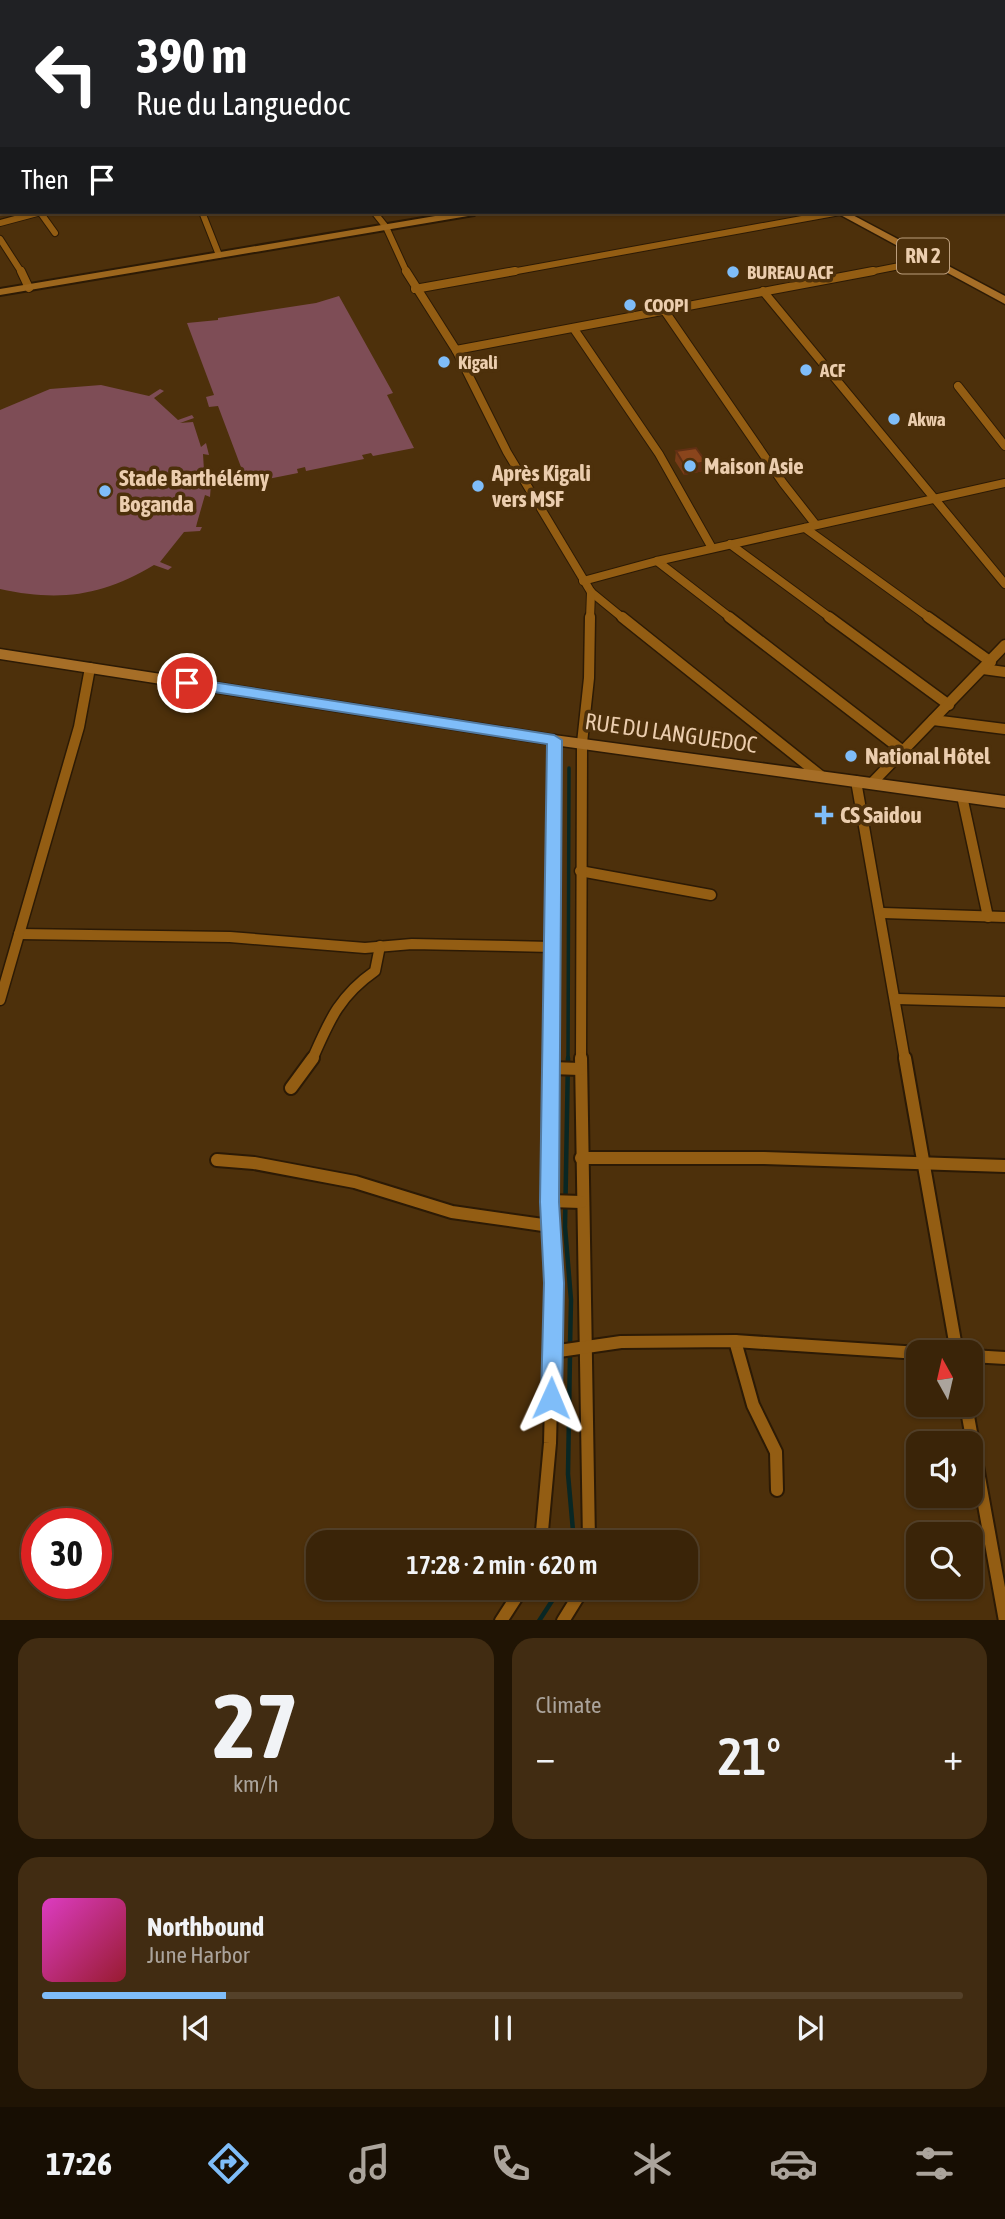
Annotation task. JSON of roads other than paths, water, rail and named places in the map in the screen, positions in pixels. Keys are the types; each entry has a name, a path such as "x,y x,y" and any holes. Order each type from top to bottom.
{"main road":[{"name":"RN 2","path":"844,214 1005,301"},
{"name":"RUE DU LANGUEDOC","path":"0,654 554,740 1005,802"}],"street":[{"path":"0,223 34,214"},
{"path":"42,214 55,233"},
{"path":"203,214 218,252"},
{"path":"376,214 384,224 415,289 456,351 507,452 591,592 821,776"},
{"path":"384,224 429,214"},
{"path":"0,292 218,252 459,214"},
{"path":"415,289 829,214"},
{"path":"0,239 28,285"},
{"path":"456,351 930,260"},
{"path":"0,286 28,285"},
{"path":"763,291 938,499 1005,584"},
{"path":"664,310 783,483 816,525"},
{"path":"574,329 659,454 712,548"},
{"path":"958,386 1005,446"},
{"path":"583,581 712,548 1005,483"},
{"path":"805,528 987,666 1005,672"},
{"path":"730,544 949,705"},
{"path":"657,561 903,751"},
{"path":"589,1530 581,1202 580,871 582,743 589,678 591,592"},
{"path":"872,783 1005,645"},
{"path":"0,1000 79,727 90,668"},
{"path":"933,720 1005,729"},
{"path":"542,1530 550,1443 554,1283 550,1202 554,740"},
{"path":"856,781 883,913 938,1261 954,1340"},
{"path":"962,796 988,917"},
{"path":"580,871 711,895"},
{"path":"883,913 1005,917"},
{"path":"19,934 230,937 365,948 552,947"},
{"path":"291,1087 309,1066 335,1008 355,985 375,971 380,946"},
{"path":"897,999 1005,1002"},
{"path":"551,1068 580,1069"},
{"path":"581,1158 764,1158 1005,1166"},
{"path":"217,1160 254,1163 355,1182 452,1212 550,1226"},
{"path":"550,1202 581,1202"},
{"path":"552,1352 621,1342 735,1341 906,1352"},
{"path":"735,1341 753,1405 776,1452 778,1490"},
{"path":"984,1357 1005,1358"},
{"path":"969,1418 1001,1579 1005,1620"},
{"path":"501,1620 514,1600"},
{"path":"563,1620 576,1600"}],"waterway":[{"path":"568,1060 569,768"},
{"path":"568,1058 565,1227 571,1300 570,1346"},
{"path":"570,1354 568,1474 573,1530"},
{"path":"540,1620 553,1600"}],"place":[{"name":"BUREAU ACF","path":"733,272"},
{"name":"COOPI","path":"630,305"},
{"name":"Kigali","path":"444,362"},
{"name":"ACF","path":"806,370"},
{"name":"Akwa","path":"894,419"},
{"name":"Maison Asie","path":"690,466"},
{"name":"Après Kigali vers MSF","path":"478,486"},
{"name":"Stade Barthélémy Boganda","path":"105,491"},
{"name":"National Hôtel","path":"851,756"},
{"name":"CS Saidou","path":"824,815"}]}
